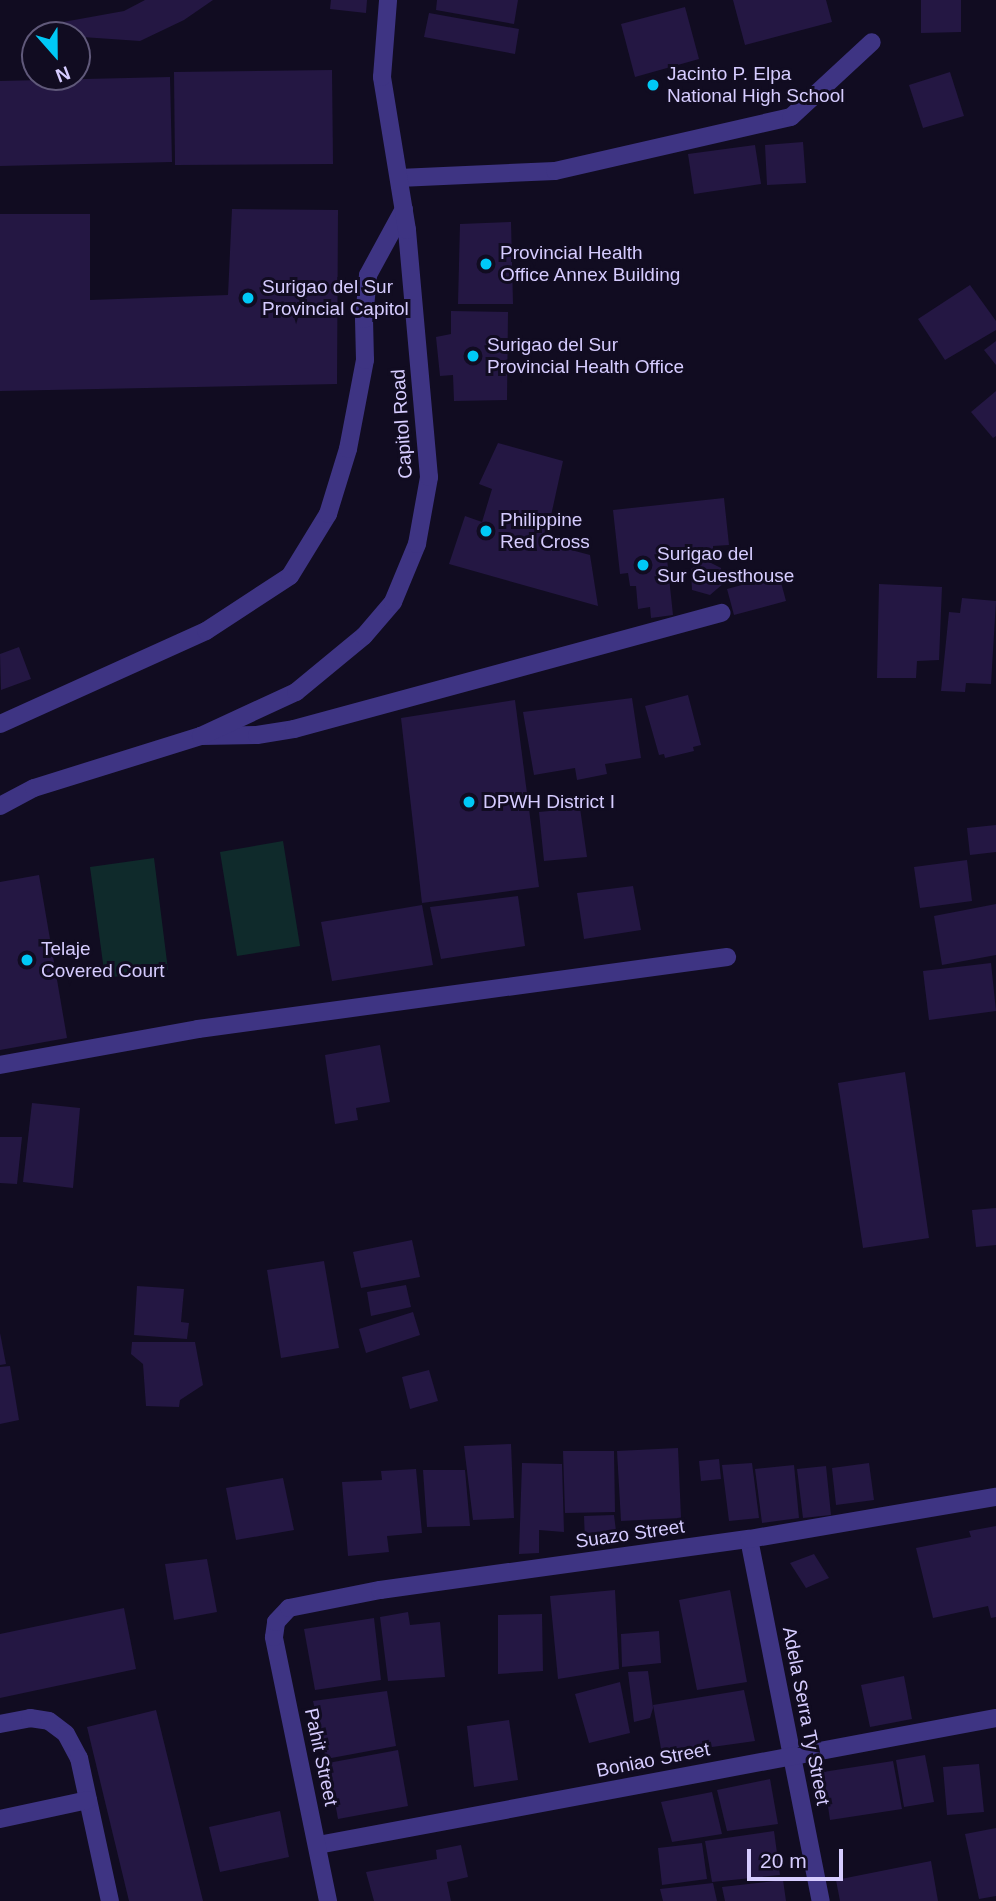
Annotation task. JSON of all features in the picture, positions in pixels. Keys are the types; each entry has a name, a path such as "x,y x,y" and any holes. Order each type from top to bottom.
{"street":[{"name":"Capitol Road","path":"0,806 34,788 201,736 296,692 364,636 393,602 417,544 429,477 404,209 382,77 388,0"},
{"path":"399,178 555,171 791,117 872,42"},
{"path":"0,724 206,631 290,576 328,514 348,449 365,360 364,319 368,275 404,209"},
{"path":"201,736 247,736 294,729 722,613"},
{"path":"0,1065 198,1030 727,957"},
{"name":"Suazo Street","path":"275,1622 289,1608 303,1603 748,1539 996,1497"},
{"name":"Adela Serra Ty Street","path":"748,1539 794,1754 821,1901"},
{"name":"Pahit Street","path":"275,1622 274,1637 328,1901"},
{"path":"0,1724 30,1718 49,1721 65,1734 79,1758 110,1901"},
{"name":"Boniao Street","path":"318,1846 996,1718"},
{"path":"0,1819 88,1800"}],"green space":[{"path":"283,841 300,946 237,956 220,852"},
{"path":"154,858 168,970 105,978 90,867"}],"building":[{"path":"145,0 213,0 184,20 140,41 91,38 91,21 69,21 124,11"},
{"path":"331,0 367,0 366,13 330,9"},
{"path":"437,0 518,0 514,24 436,10"},
{"path":"733,0 826,0 832,22 745,45"},
{"path":"921,0 961,0 961,32 921,33"},
{"path":"685,7 699,59 635,77 621,24"},
{"path":"429,13 519,29 515,54 424,37"},
{"path":"332,70 333,164 175,165 174,72"},
{"path":"950,72 964,116 923,128 909,85"},
{"path":"170,77 172,162 0,166 0,81 21,81 21,91 91,91 91,79"},
{"path":"803,142 806,183 767,185 765,145"},
{"path":"755,145 761,184 694,194 688,154"},
{"name":"Surigao del Sur Provincial Capitol","path":"232,209 338,210 337,384 0,391 0,214 90,214 90,300 228,295"},
{"name":"Provincial Health Office Annex Building","path":"511,222 513,304 458,304 460,224"},
{"path":"970,285 996,321 996,330 945,360 918,319"},
{"name":"Surigao del Sur Provincial Health Office","path":"451,311 508,312 507,400 454,401 453,375 440,376 436,337 451,334"},
{"path":"996,341 996,365 984,350"},
{"path":"996,391 996,436 993,438 971,412"},
{"path":"498,443 563,461 545,543 590,555 598,606 449,564 465,516 482,522 492,489 479,484"},
{"name":"Surigao del Sur Guesthouse","path":"724,498 729,545 713,546 713,554 686,557 685,547 666,549 673,615 651,618 650,607 638,609 636,586 630,586 628,573 620,574 613,510"},
{"path":"705,560 721,568 724,583 710,595 692,590 691,569"},
{"path":"779,575 786,601 734,615 727,589"},
{"path":"879,584 942,587 939,660 917,661 916,678 877,678"},
{"path":"962,598 996,601 991,684 966,683 965,692 941,691 949,612 960,613"},
{"path":"19,647 31,679 1,690 0,654"},
{"path":"688,695 701,745 693,747 694,751 665,758 664,754 659,755 645,706"},
{"path":"632,698 641,758 605,764 607,774 577,780 575,768 534,775 523,712"},
{"name":"DPWH District I","path":"515,700 539,887 422,903 401,718"},
{"path":"580,808 587,857 544,861 539,812"},
{"path":"996,825 996,852 970,855 967,828"},
{"path":"967,860 972,901 920,908 914,867"},
{"name":"Telaje Covered Court","path":"39,875 67,1038 0,1050 0,882"},
{"path":"633,886 641,930 584,939 577,893"},
{"path":"518,896 525,946 441,959 430,907"},
{"path":"996,904 996,955 942,965 934,916"},
{"path":"422,905 433,965 332,981 321,922"},
{"path":"991,963 996,1011 929,1020 923,971"},
{"path":"380,1045 390,1102 356,1108 358,1120 335,1124 325,1055"},
{"path":"905,1072 929,1238 863,1248 838,1083"},
{"path":"32,1103 80,1108 73,1188 23,1182"},
{"path":"0,1137 22,1137 17,1184 0,1183"},
{"path":"996,1208 996,1245 976,1247 972,1210"},
{"path":"412,1240 420,1277 361,1288 353,1252"},
{"path":"324,1261 339,1348 281,1358 267,1270"},
{"path":"406,1285 411,1307 371,1316 367,1292"},
{"path":"137,1286 184,1289 181,1322 189,1323 187,1339 134,1335"},
{"path":"413,1312 420,1335 366,1353 359,1329"},
{"path":"0,1333 6,1364 0,1365"},
{"path":"132,1342 195,1342 203,1385 180,1400 179,1407 146,1406 143,1364 131,1354"},
{"path":"10,1366 19,1420 0,1424 0,1367"},
{"path":"429,1370 438,1401 410,1409 402,1377"},
{"path":"511,1444 514,1518 473,1520 464,1446"},
{"path":"678,1448 681,1518 621,1521 617,1451"},
{"path":"563,1451 614,1451 615,1512 565,1513"},
{"path":"719,1459 721,1479 701,1481 699,1461"},
{"path":"522,1463 562,1464 564,1532 539,1530 539,1553 519,1554"},
{"path":"752,1463 759,1518 729,1521 722,1465"},
{"path":"869,1463 874,1500 836,1505 832,1468"},
{"path":"794,1465 799,1518 762,1523 755,1469"},
{"path":"826,1466 831,1515 803,1518 797,1469"},
{"path":"416,1469 422,1533 387,1536 389,1552 348,1556 342,1482 382,1480 381,1471"},
{"path":"423,1470 465,1470 470,1526 427,1527"},
{"path":"283,1478 294,1530 236,1540 226,1488"},
{"path":"614,1515 617,1539 585,1541 584,1516"},
{"path":"996,1526 996,1617 991,1618 988,1606 933,1618 916,1548 971,1537 969,1531"},
{"path":"814,1554 829,1578 806,1588 790,1563"},
{"path":"207,1559 217,1612 174,1620 165,1564"},
{"path":"615,1590 619,1669 558,1679 550,1596"},
{"path":"730,1590 747,1682 697,1690 679,1600"},
{"path":"124,1608 136,1669 0,1698 0,1634"},
{"path":"408,1612 410,1625 440,1622 445,1677 388,1681 380,1617"},
{"path":"542,1614 543,1671 498,1674 498,1615"},
{"path":"374,1618 381,1680 315,1690 304,1629"},
{"path":"659,1631 661,1663 622,1667 621,1634"},
{"path":"648,1671 653,1708 650,1718 634,1722 628,1672"},
{"path":"904,1676 912,1719 870,1727 861,1685"},
{"path":"620,1682 630,1733 589,1743 575,1694"},
{"path":"744,1690 755,1741 662,1754 653,1705"},
{"path":"387,1691 396,1746 326,1759 313,1701"},
{"path":"156,1710 203,1901 129,1901 87,1727"},
{"path":"509,1720 518,1780 474,1787 467,1726"},
{"path":"398,1750 408,1806 338,1819 328,1763"},
{"path":"925,1755 934,1802 904,1807 896,1760"},
{"path":"893,1761 902,1809 830,1820 823,1772"},
{"path":"979,1764 984,1812 947,1815 943,1767"},
{"path":"770,1779 778,1824 727,1831 717,1790"},
{"path":"712,1792 722,1834 672,1842 661,1802"},
{"path":"280,1811 289,1857 220,1872 209,1827"},
{"path":"996,1828 996,1896 979,1899 965,1834"},
{"path":"774,1831 780,1875 712,1882 705,1841"},
{"path":"702,1843 707,1879 662,1885 658,1848"},
{"path":"461,1845 468,1877 447,1882 451,1901 374,1901 366,1872 437,1859 436,1850"},
{"path":"931,1861 938,1901 840,1901 836,1880"},
{"path":"783,1880 786,1901 725,1901 722,1887"},
{"path":"713,1883 717,1901 663,1901 660,1889"}],"place":[{"name":"Jacinto P. Elpa National High School","path":"653,85"},
{"name":"Provincial Health Office Annex Building","path":"486,264"},
{"name":"Surigao del Sur Provincial Capitol","path":"248,298"},
{"name":"Surigao del Sur Provincial Health Office","path":"473,356"},
{"name":"Philippine Red Cross","path":"486,531"},
{"name":"Surigao del Sur Guesthouse","path":"643,565"},
{"name":"DPWH District I","path":"469,802"},
{"name":"Telaje Covered Court","path":"27,960"}]}
